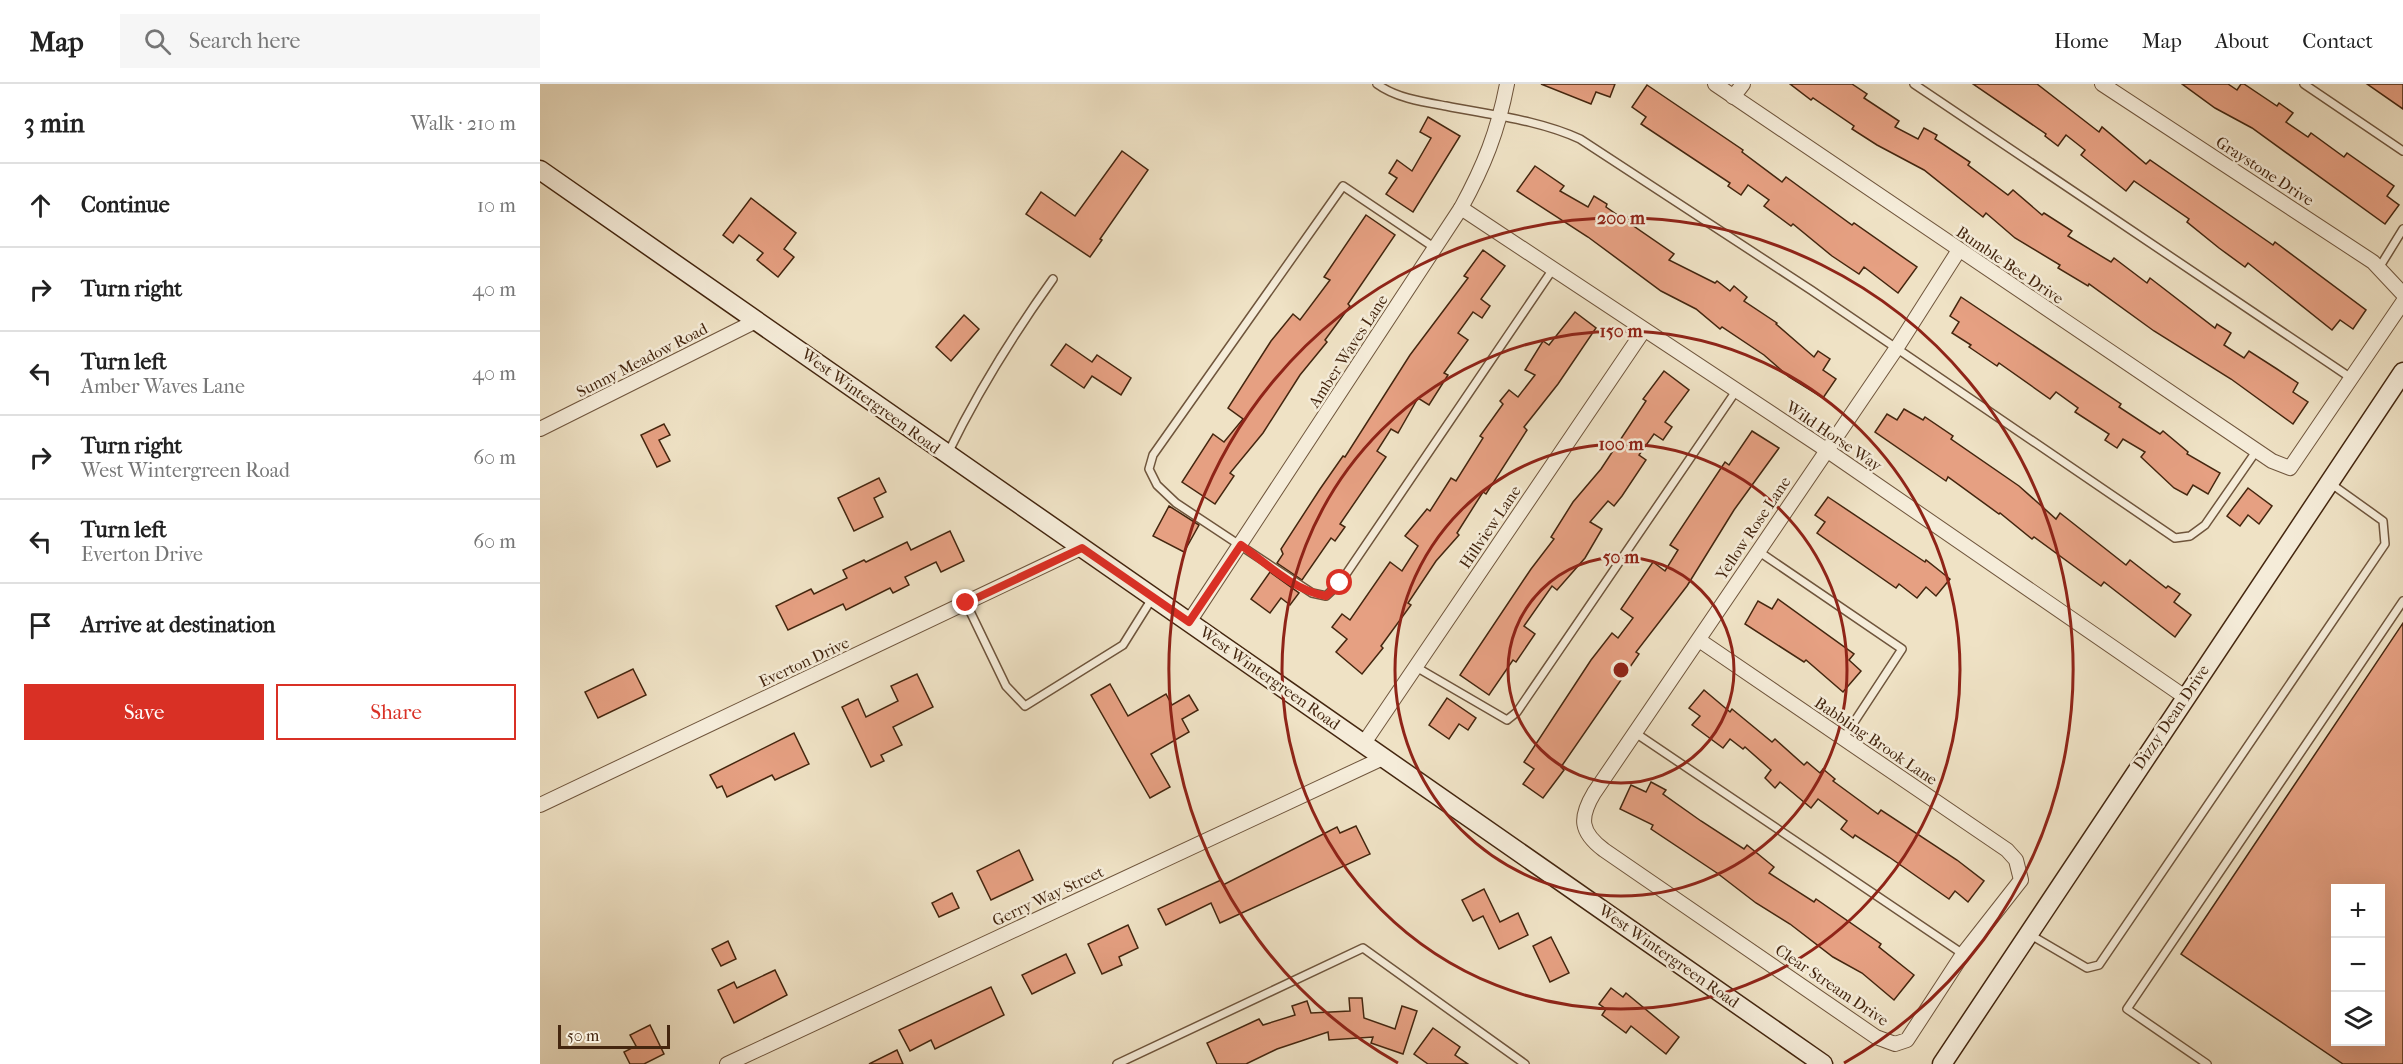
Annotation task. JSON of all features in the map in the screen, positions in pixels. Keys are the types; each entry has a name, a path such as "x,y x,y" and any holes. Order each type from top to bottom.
{"main road":[{"name":"West Wintergreen Road","path":"540,170 1823,1064"},
{"name":"Dizzy Dean Drive","path":"1941,1064 2403,372"}],"street":[{"name":"Amber Waves Lane","path":"1189,622 1461,208 1483,168 1500,117 1507,84"},
{"name":"Bumble Bee Drive","path":"1715,84 2257,450 2290,468 2351,378"},
{"path":"1733,97 1743,84"},
{"name":"Graystone Drive","path":"2102,84 2379,268 2403,294"},
{"name":"Wild Horse Way","path":"1461,208 1826,449 2185,697"},
{"name":"Yellow Rose Lane","path":"1584,827 1584,808 1896,349 1959,250"},
{"path":"2351,378 2403,302"},
{"name":"Sunny Meadow Road","path":"540,429 758,320"},
{"name":"Hillview Lane","path":"1364,743 1414,666 1644,330"},
{"name":"Everton Drive","path":"540,805 1082,548"},
{"name":"Babbling Brook Lane","path":"1699,640 2007,850 2016,860 2021,880"},
{"name":"Gerry Way Street","path":"727,1064 1383,758"},
{"name":"Clear Stream Drive","path":"1584,827 1592,841 1604,850 1876,1037 1895,1044 1907,1040 1963,954 2021,880"}],"lane":[{"path":"1377,84 1386,91 1424,102 1567,133 1598,150 2175,538 2190,536 2205,525 2257,450"},
{"path":"1914,84 2351,378"},
{"path":"2304,84 2403,151"},
{"path":"1435,248 1343,186 1171,425 1153,455 1149,469 1157,485 1176,503 1241,545 1283,577 1312,593 1326,596 1333,592 1553,269"},
{"path":"2379,268 2403,229"},
{"path":"947,455 972,402 1053,279"},
{"path":"1414,666 1507,720 1517,712 1736,391"},
{"path":"2027,933 2087,968 2099,965 2385,544 2383,521 2330,483"},
{"path":"1758,551 1902,649 1843,739"},
{"path":"966,603 1006,686 1024,706 1123,645 1153,597"},
{"path":"2207,1064 2127,1009 2403,601"},
{"path":"1634,732 1963,954"},
{"path":"1117,1064 1363,948 1525,1064"}],"building":[{"path":"1541,84 1615,84 1610,97 1596,92 1591,104"},
{"path":"1790,84 1852,84 1867,94 1864,98 1899,121 1895,127 1918,139 1924,128 1937,135 1935,139 1970,162 1968,165 2008,195 2013,190 2042,215 2044,213 2072,231 2068,236 2111,262 2114,258 2147,283 2150,278 2215,328 2217,324 2231,333 2224,345 2244,358 2249,351 2298,383 2293,392 2308,402 2293,424 2231,379 2154,331 2089,284 2088,286 2058,268 2060,265 2015,238 1986,213 1983,217 1924,170 1852,129 1854,126 1813,98 1811,100"},
{"path":"1973,84 2037,84 2099,132 2102,127 2146,164 2150,160 2273,245 2275,242 2366,310 2353,329 2340,320 2332,330 2248,263 2245,267 2187,222 2189,219 2134,181 2126,191 2081,155 2085,150 2066,135 2058,146 2045,136 2046,134"},
{"path":"2182,84 2228,84 2237,90 2241,84 2244,84 2277,106 2279,103 2293,113 2286,122 2308,137 2311,133 2344,157 2347,153 2394,186 2387,196 2399,205 2385,224 2252,128 2215,108"},
{"path":"2367,84 2403,84 2403,109"},
{"path":"1647,85 1743,150 1742,152 1782,182 1786,177 1852,225 1854,223 1917,267 1898,293 1864,267 1859,274 1832,256 1793,224 1791,226 1764,206 1769,200 1748,185 1741,195 1728,186 1730,183 1641,124 1646,117 1632,107"},
{"path":"1428,117 1460,136 1413,212 1386,194 1397,178 1389,173 1397,160 1412,171 1431,138 1420,132"},
{"path":"1122,151 1148,170 1090,257 1026,214 1041,192 1075,216"},
{"path":"1535,166 1564,186 1560,191 1588,207 1594,196 1607,204 1606,207 1674,254 1669,260 1715,283 1717,281 1730,291 1734,286 1747,297 1744,301 1777,323 1814,357 1818,351 1830,359 1823,370 1836,379 1823,398 1789,377 1764,355 1722,327 1720,329 1696,309 1661,291 1588,237 1517,191"},
{"path":"751,198 796,233 784,249 794,257 778,277 757,260 763,253 739,235 733,243 723,235"},
{"path":"1366,215 1395,235 1348,304 1350,306 1325,340 1327,342 1300,375 1263,433 1230,473 1234,476 1215,504 1182,482 1213,434 1224,442 1243,419 1228,408 1271,341 1293,314 1300,320 1330,280 1324,277"},
{"path":"1483,250 1505,266 1481,299 1490,306 1482,318 1473,312 1458,333 1468,340 1444,373 1448,375 1429,405 1418,398 1398,433 1391,429 1377,451 1386,457 1340,524 1345,527 1335,541 1331,538 1302,580 1277,563 1283,554 1281,549 1320,489 1343,456 1345,457 1410,355 1468,278 1464,276"},
{"path":"1961,297 2121,404 2119,407 2160,434 2163,431 2188,452 2187,454 2220,473 2208,494 2193,485 2187,495 2174,488 2141,457 2145,452 2123,439 2117,448 2105,440 2109,434 2075,412 2078,408 2056,392 2050,399 1999,363 1997,366 1969,347 1971,345 1952,333 1959,322 1950,316"},
{"path":"1575,312 1596,328 1558,384 1524,427 1527,430 1486,494 1483,492 1457,533 1459,535 1436,561 1408,603 1411,605 1381,646 1383,648 1362,674 1336,652 1347,639 1332,627 1342,614 1350,620 1390,562 1402,571 1418,546 1405,536 1427,509 1430,511 1451,478 1456,481 1483,438 1480,436 1503,404 1500,401 1509,390 1518,397 1535,375 1525,370 1543,341 1549,345"},
{"path":"964,315 979,329 951,361 936,347"},
{"path":"1066,344 1092,362 1097,355 1131,378 1121,395 1092,376 1084,388 1051,365"},
{"path":"1664,371 1689,390 1665,422 1672,427 1663,440 1654,434 1639,455 1646,460 1622,496 1614,506 1608,501 1590,522 1602,529 1585,558 1557,590 1552,586 1524,626 1535,634 1516,662 1513,660 1489,695 1460,675 1531,569 1554,539 1551,537 1573,502 1601,469 1646,401 1643,399"},
{"path":"1904,409 1923,420 1925,417 1953,436 1951,439 2019,486 2056,519 2060,513 2126,565 2130,560 2166,588 2168,586 2180,594 2174,602 2191,615 2175,637 2104,582 2101,586 1948,477 1946,481 1875,432 1887,414 1897,420"},
{"path":"664,424 670,435 659,440 670,461 657,467 641,435"},
{"path":"1752,431 1779,448 1734,510 1687,586 1636,652 1639,654 1561,767 1564,770 1543,798 1523,784 1534,769 1524,762 1591,660 1612,633 1618,638 1633,618 1621,609 1653,562 1665,571 1678,550 1670,545 1725,462 1729,465"},
{"path":"879,478 886,492 874,498 883,517 854,531 838,498"},
{"path":"2248,488 2272,506 2259,524 2248,515 2240,526 2227,516"},
{"path":"1828,497 1925,562 1926,560 1950,579 1936,596 1926,587 1917,598 1899,584 1896,588 1817,533 1825,522 1815,515"},
{"path":"1169,506 1199,525 1184,552 1153,536"},
{"path":"950,531 964,561 941,572 936,562 905,577 909,585 893,593 890,588 846,610 843,604 788,630 776,606 811,589 814,594 847,578 843,570 864,560 866,562 907,542 911,550"},
{"path":"1270,572 1299,593 1290,605 1281,598 1270,613 1251,599"},
{"path":"1778,599 1854,654 1849,660 1861,671 1843,692 1806,660 1804,662 1745,624 1758,601 1772,609"},
{"path":"2403,623 2403,1064 2343,1064 2181,954"},
{"path":"633,669 646,695 598,718 585,692"},
{"path":"917,674 933,707 893,727 902,745 881,755 884,761 871,767 842,707 858,699 866,717 898,701 891,686"},
{"path":"1110,684 1128,716 1166,694 1172,705 1189,695 1198,710 1182,719 1189,732 1151,754 1170,787 1150,798 1091,695"},
{"path":"1704,690 1730,712 1732,709 1772,742 1775,739 1804,765 1807,762 1820,773 1823,769 1835,779 1833,781 1878,814 1881,810 1957,860 1984,881 1968,902 1955,891 1949,899 1889,857 1855,835 1853,838 1841,829 1847,821 1818,799 1811,808 1780,782 1775,788 1765,778 1771,770 1745,747 1743,749 1730,739 1723,748 1692,725 1700,716 1689,708"},
{"path":"1447,698 1476,718 1468,730 1459,724 1449,739 1429,725"},
{"path":"794,733 809,764 775,780 772,775 727,797 722,786 717,788 710,775"},
{"path":"1651,782 1666,790 1663,794 1701,821 1744,849 1747,845 1774,867 1769,873 1814,902 1816,899 1881,944 1879,947 1914,975 1894,1000 1862,973 1833,957 1790,924 1756,903 1717,873 1651,829 1653,825 1620,809 1631,785 1646,792"},
{"path":"1356,826 1370,854 1220,923 1211,903 1166,925 1158,909 1221,880 1223,885 1337,827 1340,833"},
{"path":"1019,850 1033,880 991,900 977,871"},
{"path":"1484,889 1500,922 1518,913 1528,935 1499,949 1483,916 1473,921 1462,900"},
{"path":"952,893 959,908 939,917 932,903"},
{"path":"1128,925 1138,948 1119,957 1122,965 1102,974 1088,944"},
{"path":"1551,937 1569,973 1550,982 1533,946"},
{"path":"728,941 736,959 721,966 712,949"},
{"path":"1066,954 1075,973 1032,994 1022,975"},
{"path":"775,970 787,995 734,1023 718,990 734,982 737,988"},
{"path":"991,987 1004,1015 935,1049 931,1040 910,1051 899,1030"},
{"path":"1611,988 1623,997 1626,993 1679,1037 1666,1054 1631,1026 1626,1033 1602,1015 1606,1009 1599,1004"},
{"path":"1349,998 1362,998 1364,1018 1395,1029 1402,1006 1417,1011 1403,1054 1371,1043 1373,1037 1329,1040 1328,1032 1277,1049 1246,1064 1217,1064 1207,1043 1259,1019 1263,1025 1295,1015 1292,1006 1307,1001 1311,1013 1350,1011"},
{"path":"650,1025 664,1054 644,1064 630,1064 624,1052 636,1046 630,1035"},
{"path":"1433,1028 1460,1047 1455,1055 1468,1064 1428,1064 1414,1054"},
{"path":"897,1050 903,1064 869,1064"}],"route":[{"path":"966,603 1082,548 1189,622 1241,545 1283,577 1312,593 1326,596 1333,592 1340,583"}]}
